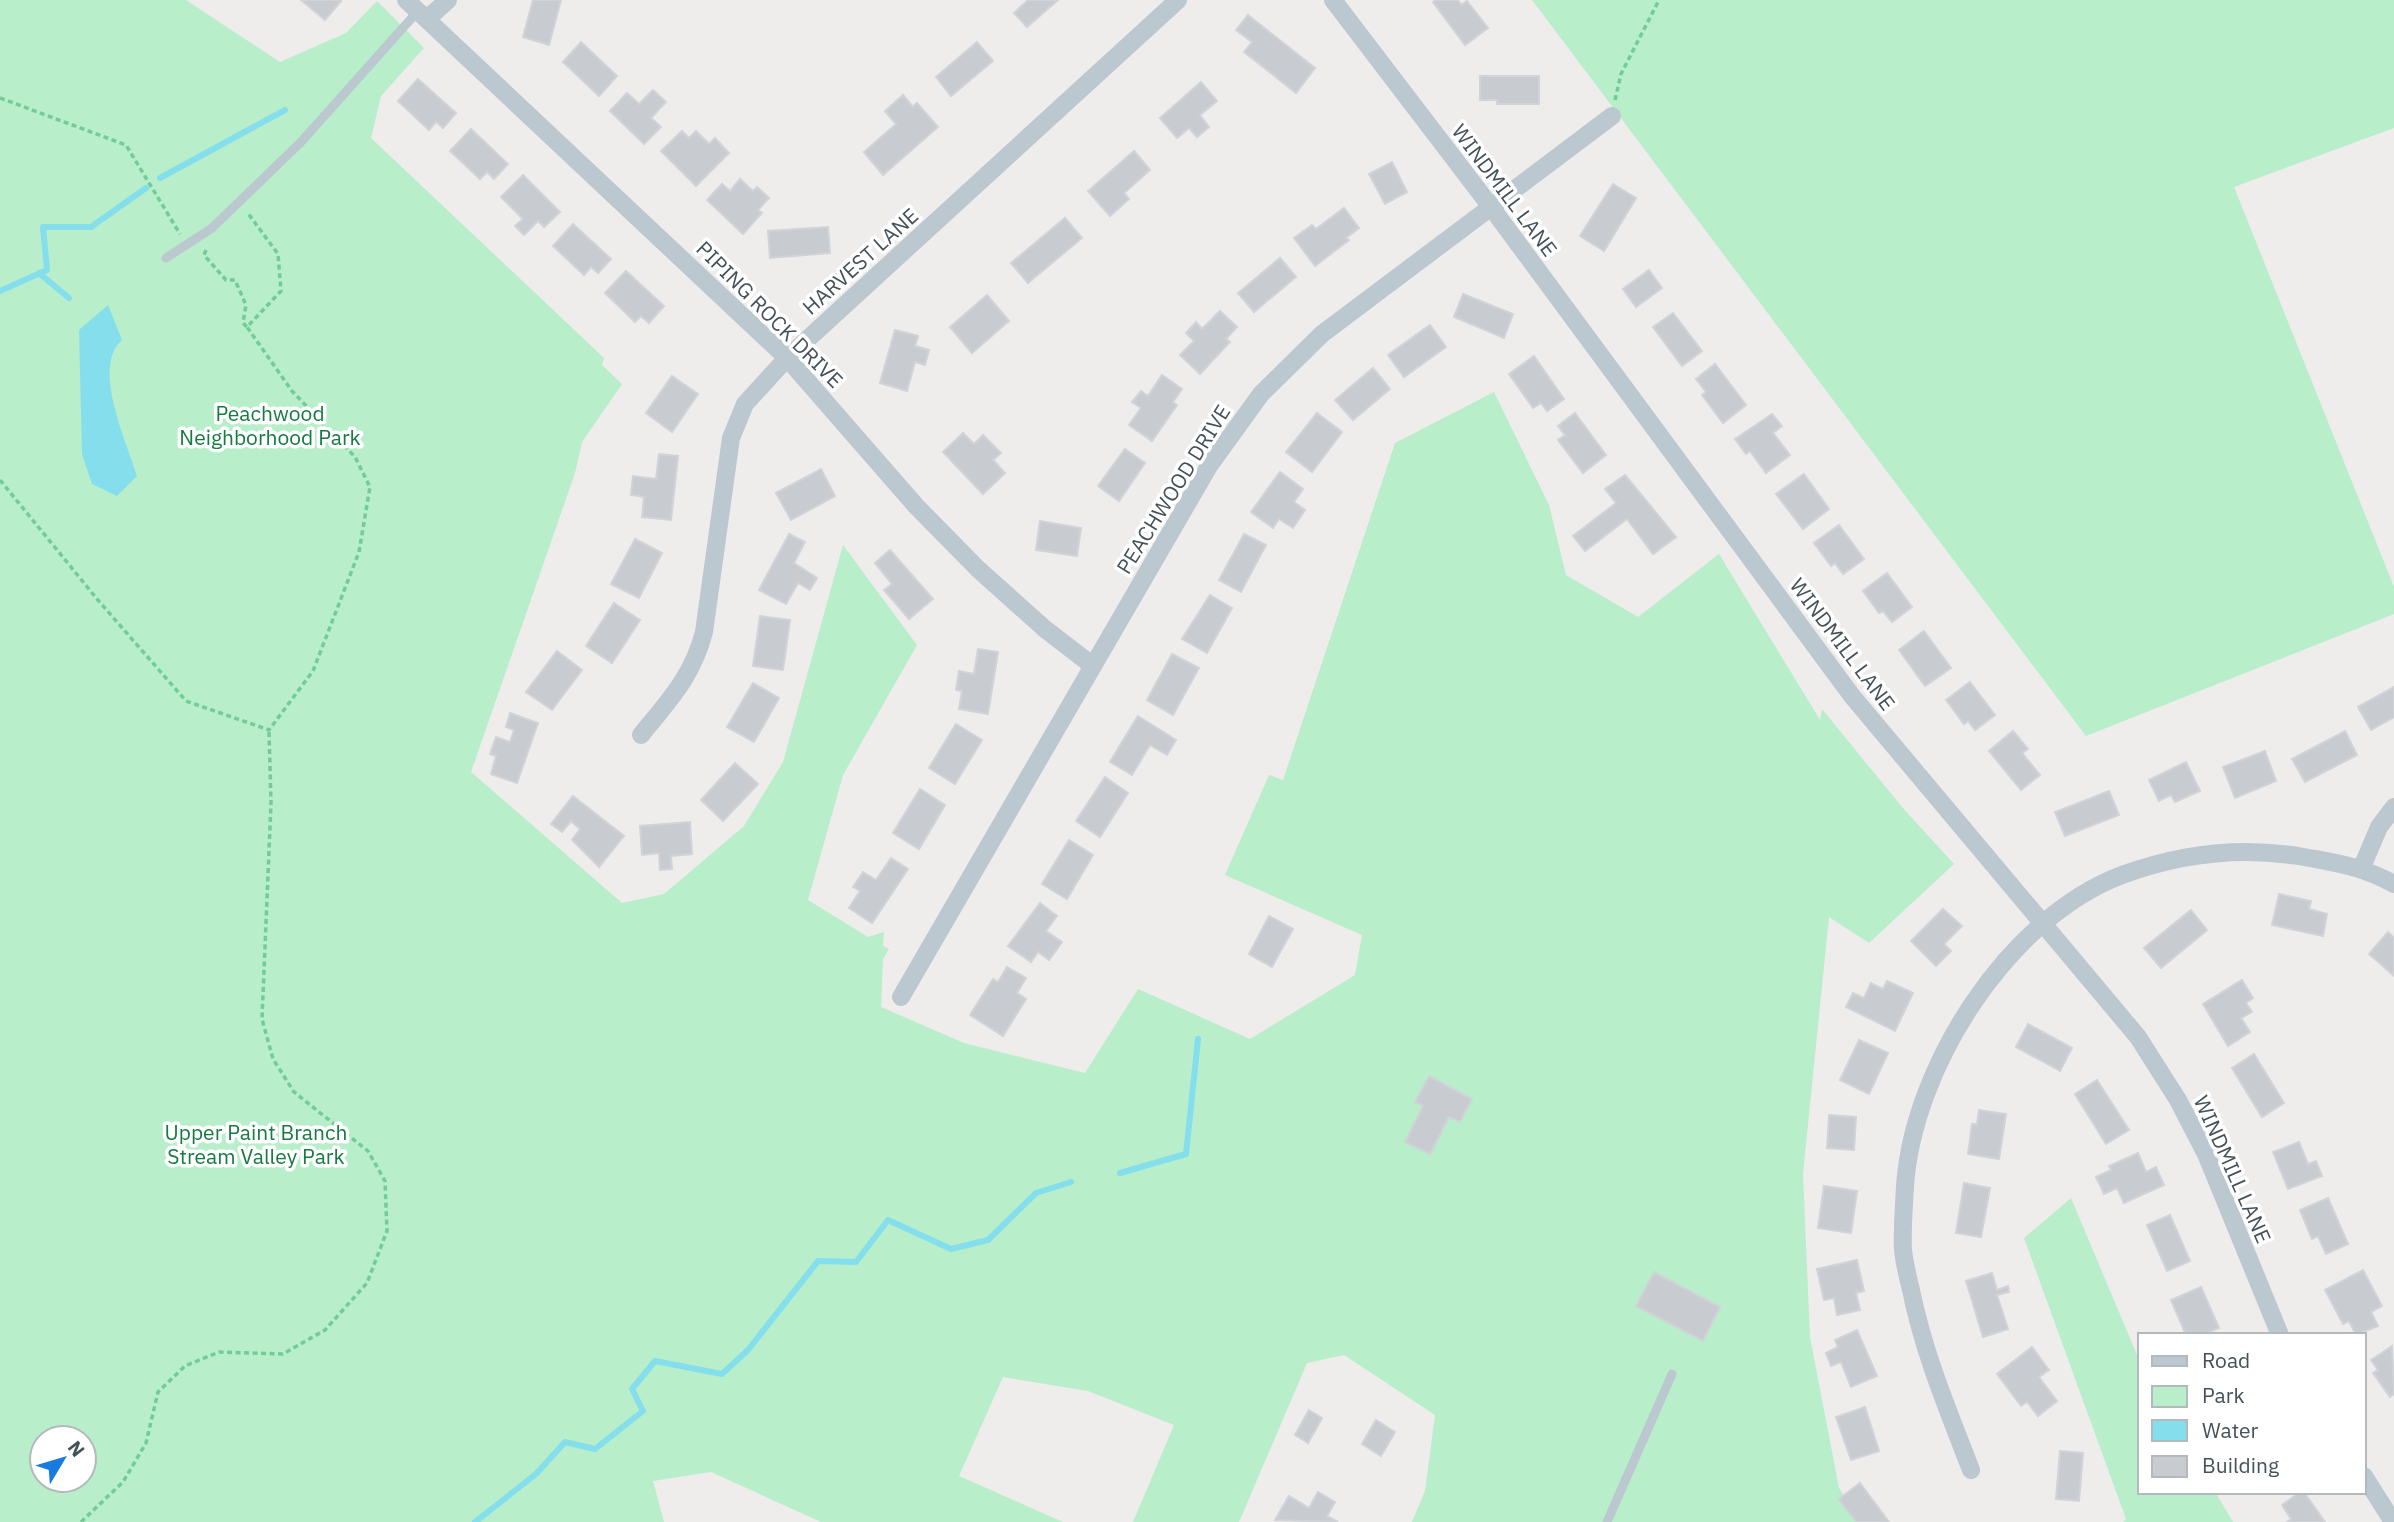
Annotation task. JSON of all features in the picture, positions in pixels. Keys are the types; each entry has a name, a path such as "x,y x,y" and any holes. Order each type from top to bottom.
{"street":[{"path":"417,10 448,0"},
{"name":"HARVEST LANE","path":"641,735 690,674 698,656 704,632 732,438 738,419 758,387 1178,0"},
{"name":"WINDMILL LANE","path":"1333,0 1491,207 1852,696 2138,1037 2178,1100 2206,1154 2279,1333"},
{"name":"PIPING ROCK DRIVE","path":"417,10 787,358 943,536 1045,629 1093,666"},
{"name":"PEACHWOOD DRIVE","path":"901,997 1209,466 1261,394 1322,334 1612,116"},
{"path":"2362,867 2379,827 2394,807"},
{"path":"1971,1471 1922,1342 1903,1250 1905,1183 1921,1102 1950,1036 1989,982 2044,924 2083,895 2121,876 2186,856 2263,850 2362,867 2394,884"},
{"path":"2366,1479 2393,1522"}],"lane":[{"path":"166,258 212,228 302,142 417,10"},
{"path":"1607,1522 1672,1374"}],"path":[{"path":"1612,116 1621,74 1659,0"},
{"path":"0,98 126,145 187,244"},
{"path":"240,201 278,254 281,291 248,329"},
{"path":"81,1522 123,1482 146,1443 158,1392 185,1366 219,1352 283,1354 325,1330 367,1283 387,1231 384,1181 368,1151 294,1092 273,1059 262,1019 271,803 269,730 313,671 359,552 370,487 355,457 292,391 243,323 245,300 235,280 226,281 204,255 212,228"},
{"path":"0,480 97,599 186,701 269,730"}],"green space":[{"path":"0,0 186,0 280,62 346,33 377,1 424,48 381,96 371,138 604,358 602,365 622,384 582,442 575,473 471,772 622,903 664,894 744,826 783,762 843,545 917,645 843,775 808,900 868,937 884,932 883,946 889,949 883,959 881,1007 964,1043 1085,1073 1138,989 1250,1039 1355,975 1362,935 1225,875 1269,775 1283,780 1395,443 1494,392 1549,505 1566,575 1638,617 1719,554 1820,720 1822,709 1902,807 1954,864 1869,943 1829,917 1803,1174 1810,1337 1839,1488 1860,1522 1412,1522 1425,1491 1435,1415 1344,1355 1307,1363 1239,1522 1133,1522 1174,1425 1088,1391 1003,1377 959,1476 1063,1522 821,1522 711,1472 653,1481 664,1522 0,1522"},
{"path":"1532,0 2394,0 2394,128 2234,187 2394,587 2394,614 2086,736"},
{"path":"2071,1198 2138,1357 2138,1494 2216,1494 2233,1522 2123,1522 2126,1519 2024,1238"}],"water":[{"path":"108,305 122,340 113,352 110,386 137,476 117,496 92,484 82,454 79,330"}],"building":[{"path":"301,0 340,0 341,1 325,20"},
{"path":"533,0 561,0 549,45 523,37"},
{"path":"1028,0 1058,0 1027,27 1014,13"},
{"path":"1458,0 1461,5 1467,1 1488,28 1465,45 1433,2"},
{"path":"1248,15 1315,68 1296,93 1244,52 1252,42 1236,30"},
{"path":"581,42 617,76 599,96 563,62"},
{"path":"977,42 993,61 951,96 936,77"},
{"path":"1480,76 1539,76 1539,104 1497,104 1497,100 1480,100"},
{"path":"418,79 456,113 443,128 436,122 429,130 398,101"},
{"path":"1201,82 1217,101 1200,115 1209,127 1197,137 1189,128 1177,138 1160,118"},
{"path":"653,90 666,102 651,118 661,127 644,144 610,111 627,93 639,104"},
{"path":"903,95 913,107 917,103 938,127 883,175 864,152 896,124 885,111"},
{"path":"471,129 508,164 494,179 487,172 480,179 450,151"},
{"path":"682,131 689,138 696,131 709,144 715,138 729,153 696,186 661,151"},
{"path":"1134,151 1150,170 1124,193 1129,199 1110,216 1088,191"},
{"path":"1392,162 1407,192 1385,204 1369,174"},
{"path":"523,175 560,212 544,227 538,221 524,235 515,226 523,219 501,197"},
{"path":"740,179 753,191 757,187 769,198 758,210 762,213 743,234 707,200 722,184 730,191"},
{"path":"1613,184 1636,198 1604,251 1580,236"},
{"path":"1344,208 1359,228 1346,238 1349,240 1315,266 1294,238 1312,225 1316,229"},
{"path":"1065,218 1082,238 1028,283 1011,263"},
{"path":"573,224 611,259 598,273 591,267 584,275 553,246"},
{"path":"828,227 830,253 770,258 768,231"},
{"path":"1280,258 1296,277 1254,312 1238,293"},
{"path":"1649,270 1662,288 1636,307 1623,289"},
{"path":"626,271 664,306 649,323 641,316 635,322 605,293"},
{"path":"1463,294 1513,314 1504,338 1454,317"},
{"path":"987,295 1009,321 972,353 950,327"},
{"path":"1220,311 1237,327 1226,339 1230,342 1200,374 1180,355 1194,341 1186,333 1196,322 1202,329"},
{"path":"1673,313 1702,351 1682,366 1653,327"},
{"path":"1430,325 1446,347 1404,377 1388,355"},
{"path":"895,330 918,336 915,346 929,350 925,365 915,362 907,391 880,383"},
{"path":"1534,356 1564,399 1547,411 1541,403 1533,408 1509,374"},
{"path":"1715,364 1746,405 1723,423 1702,395 1706,392 1696,379"},
{"path":"1373,368 1390,389 1353,420 1335,400"},
{"path":"1162,375 1182,389 1173,402 1177,405 1152,441 1129,425 1141,408 1132,402 1141,391 1148,396"},
{"path":"672,376 698,394 672,432 646,413"},
{"path":"1317,413 1342,432 1312,472 1286,452"},
{"path":"1575,413 1606,455 1583,473 1558,440 1565,435 1558,426"},
{"path":"1772,414 1782,426 1773,433 1790,455 1766,473 1750,451 1746,454 1735,439"},
{"path":"963,433 974,444 983,435 1001,453 993,460 1005,473 983,494 943,452"},
{"path":"1125,449 1145,463 1119,501 1098,486"},
{"path":"659,454 678,456 671,520 642,517 644,497 631,495 633,476 656,479"},
{"path":"821,469 835,496 791,520 776,493"},
{"path":"1280,472 1303,489 1294,502 1305,510 1293,528 1279,519 1273,528 1251,512"},
{"path":"1804,474 1829,509 1803,529 1776,494"},
{"path":"1625,475 1676,537 1653,554 1627,519 1585,551 1573,536 1616,503 1605,489"},
{"path":"1040,521 1081,528 1077,556 1036,550"},
{"path":"1839,525 1864,559 1843,574 1835,563 1831,566 1814,543"},
{"path":"789,534 805,542 794,563 817,578 810,590 798,583 786,604 759,590"},
{"path":"1244,534 1266,545 1241,592 1219,580"},
{"path":"635,539 662,553 639,598 611,584"},
{"path":"890,550 933,599 909,619 884,590 892,584 875,563"},
{"path":"1887,573 1912,607 1892,622 1883,611 1879,613 1863,591"},
{"path":"1210,595 1232,608 1207,653 1182,639"},
{"path":"614,603 640,620 612,663 586,646"},
{"path":"760,616 790,620 783,670 753,666"},
{"path":"1924,631 1951,668 1925,686 1899,650"},
{"path":"978,649 998,652 988,714 959,709 962,691 956,690 959,671 974,674"},
{"path":"557,651 582,670 552,710 526,692"},
{"path":"1172,654 1199,668 1173,715 1147,700"},
{"path":"1970,682 1995,715 1975,730 1968,721 1964,724 1946,700"},
{"path":"753,683 779,698 754,742 727,727"},
{"path":"2394,687 2394,717 2371,730 2358,707"},
{"path":"510,713 538,723 517,783 491,774 496,756 490,754 496,737 510,742 514,730 506,727"},
{"path":"1138,716 1176,740 1167,755 1150,745 1132,775 1110,762"},
{"path":"956,724 982,740 955,784 929,768"},
{"path":"2013,731 2028,749 2022,753 2040,775 2021,790 1989,751"},
{"path":"2345,731 2357,755 2305,782 2292,759"},
{"path":"2265,751 2276,781 2235,798 2223,767"},
{"path":"2186,762 2200,791 2175,802 2171,795 2159,801 2149,780"},
{"path":"735,763 758,784 723,821 701,800"},
{"path":"1105,777 1128,793 1100,837 1076,821"},
{"path":"920,789 945,805 919,849 893,833"},
{"path":"2109,791 2119,815 2065,836 2055,812"},
{"path":"573,796 624,836 599,867 572,840 580,829 571,821 562,832 551,824"},
{"path":"690,822 692,854 671,856 672,869 660,870 659,853 642,855 640,826"},
{"path":"1069,840 1093,855 1067,899 1042,884"},
{"path":"891,858 908,869 872,923 849,908 860,891 853,887 863,872 876,880"},
{"path":"2279,894 2311,901 2309,909 2327,914 2323,936 2272,925"},
{"path":"1040,903 1057,916 1046,931 1062,942 1049,960 1038,952 1031,962 1008,946"},
{"path":"1943,909 1962,926 1944,944 1951,951 1936,966 1911,941"},
{"path":"2191,910 2207,930 2161,968 2144,948"},
{"path":"1269,916 1293,929 1272,967 1249,954"},
{"path":"2388,932 2394,938 2394,976 2369,954"},
{"path":"1007,967 1026,978 1017,993 1026,999 1003,1036 970,1015 993,979 998,982"},
{"path":"2242,980 2253,998 2246,1003 2252,1012 2241,1018 2250,1032 2228,1046 2203,1004"},
{"path":"1887,981 1913,993 1895,1031 1846,1007 1853,993 1864,998 1871,983 1883,989"},
{"path":"2028,1024 2072,1048 2060,1071 2016,1047"},
{"path":"1859,1040 1888,1053 1869,1094 1840,1080"},
{"path":"2254,1054 2284,1103 2262,1117 2232,1068"},
{"path":"1429,1076 1472,1099 1460,1122 1449,1117 1430,1154 1405,1142 1423,1106 1415,1102"},
{"path":"2097,1080 2129,1130 2106,1144 2075,1094"},
{"path":"1979,1110 2006,1114 1999,1159 1968,1154 1972,1124 1977,1124"},
{"path":"1829,1115 1856,1117 1854,1150 1827,1148"},
{"path":"2299,1142 2308,1164 2316,1161 2322,1176 2288,1189 2273,1152"},
{"path":"2138,1153 2146,1172 2156,1167 2164,1185 2124,1203 2117,1188 2104,1194 2096,1177 2111,1170 2109,1166"},
{"path":"1964,1183 1990,1188 1981,1237 1956,1233"},
{"path":"1824,1186 1857,1191 1851,1233 1818,1228"},
{"path":"2328,1198 2348,1244 2326,1254 2318,1236 2312,1239 2300,1210"},
{"path":"2170,1215 2190,1261 2167,1271 2147,1225"},
{"path":"1857,1260 1864,1291 1856,1293 1860,1310 1837,1315 1834,1298 1824,1300 1817,1269"},
{"path":"2363,1270 2382,1306 2371,1312 2378,1326 2355,1333 2349,1321 2343,1324 2325,1290"},
{"path":"1654,1272 1720,1307 1703,1341 1636,1306"},
{"path":"1992,1273 1997,1290 2008,1286 2009,1292 1997,1295 2008,1329 1983,1337 1966,1281"},
{"path":"2201,1287 2219,1328 2208,1333 2185,1333 2171,1300"},
{"path":"1857,1330 1877,1376 1851,1387 1841,1362 1831,1366 1826,1353 1838,1347 1835,1340"},
{"path":"2392,1346 2394,1394 2390,1397 2373,1373 2378,1370 2371,1360"},
{"path":"2032,1347 2049,1370 2039,1377 2057,1401 2038,1416 2027,1402 2021,1406 1997,1374"},
{"path":"1865,1407 1879,1451 1851,1460 1836,1417"},
{"path":"1309,1410 1322,1418 1308,1443 1295,1435"},
{"path":"1376,1420 1395,1432 1381,1456 1362,1444"},
{"path":"2060,1451 2083,1453 2079,1501 2056,1499"},
{"path":"1860,1483 1889,1522 1856,1522 1839,1499"},
{"path":"1318,1492 1335,1502 1327,1516 1338,1522 1275,1520 1289,1496 1309,1508"},
{"path":"2297,1494 2305,1494 2325,1522 2287,1522 2291,1519 2282,1505"}],"waterway":[{"path":"160,178 285,110"},
{"path":"0,291 47,270 43,227 91,227 146,188"},
{"path":"39,273 69,298"},
{"path":"1120,1173 1186,1154 1198,1039"},
{"path":"475,1522 536,1474 565,1442 595,1449 643,1411 632,1389 655,1361 722,1374 748,1350 818,1261 856,1262 888,1220 951,1249 988,1240 1036,1193 1071,1182"}],"park label":[{"name":"Peachwood Neighborhood Park","path":"270,425"},
{"name":"Upper Paint Branch Stream Valley Park","path":"256,1144"}]}
